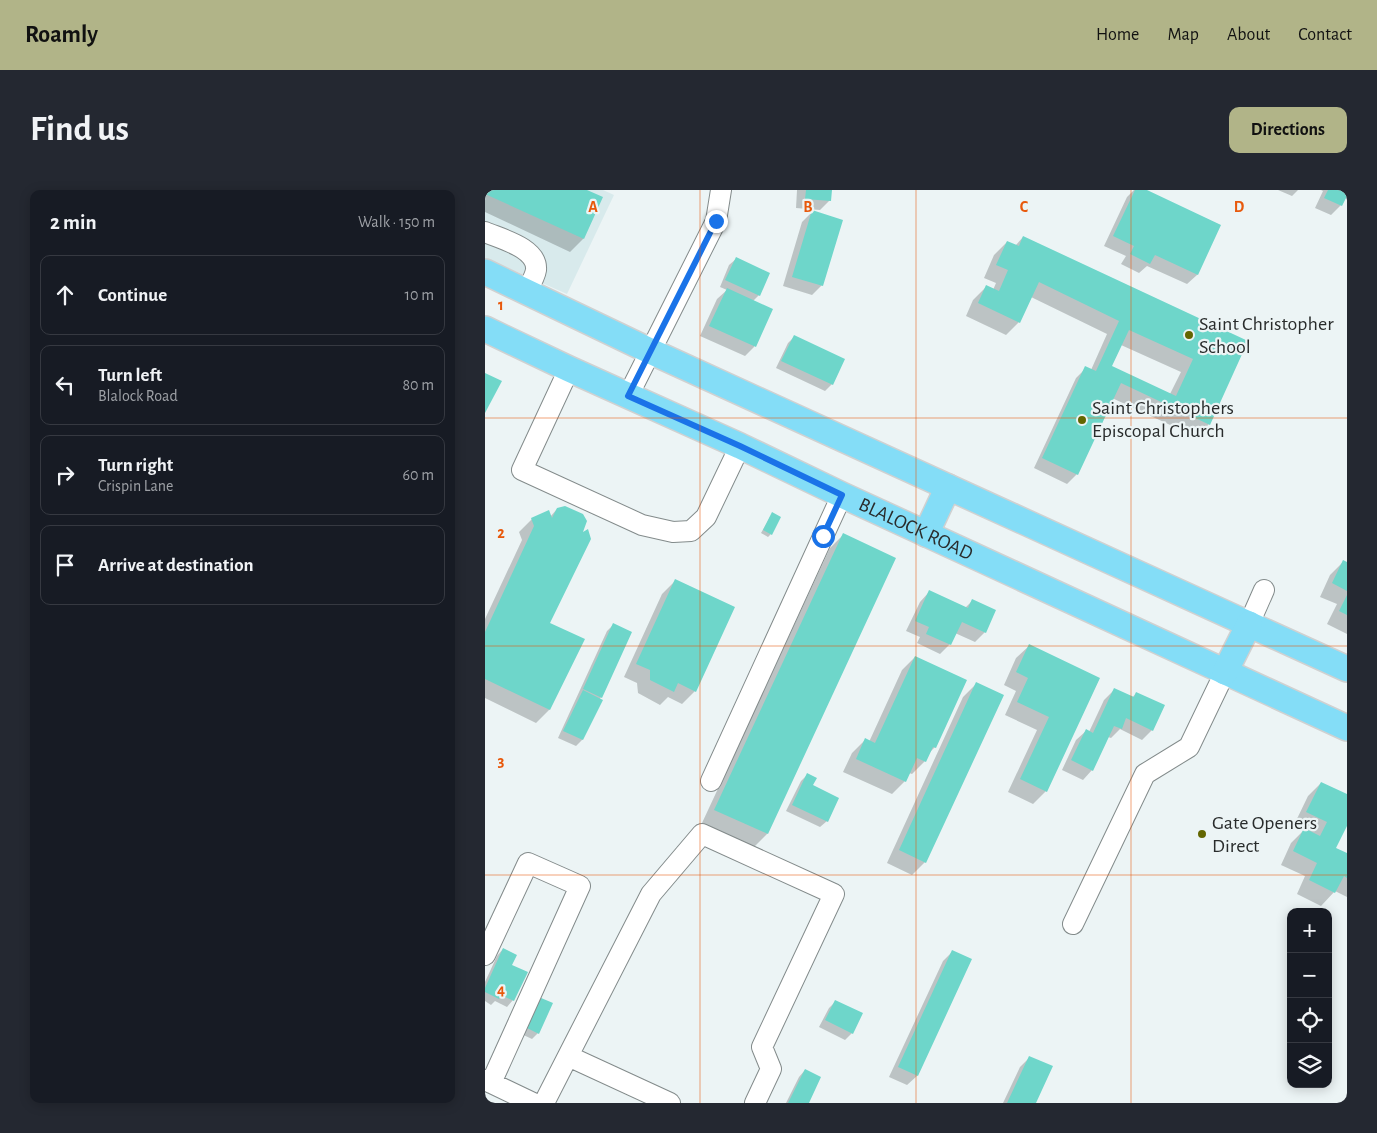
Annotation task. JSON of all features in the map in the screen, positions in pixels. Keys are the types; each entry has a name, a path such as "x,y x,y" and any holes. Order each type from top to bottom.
{"main road":[{"path":"485,272 650,351 1347,669"},
{"name":"BLALOCK ROAD","path":"485,329 1347,728"},
{"path":"926,534 948,487"},
{"path":"1225,672 1249,624"}],"street":[{"path":"628,396 716,221 721,190"},
{"path":"485,232 518,246 530,253 536,261 536,272 527,292"},
{"path":"569,369 522,470 642,526 673,532 691,531 706,517 740,446"},
{"path":"711,780 842,495"},
{"path":"1249,624 1264,590"},
{"path":"1073,924 1145,774 1189,747 1225,672"},
{"path":"544,1103 651,894 701,834 834,894 762,1047 771,1069 755,1103"},
{"path":"485,955 528,863 580,886 488,1082 533,1103"},
{"path":"568,1056 670,1103"}],"shaded area":[{"path":"485,190 603,190 614,195 567,294 485,258"}],"building":[{"path":"485,190 587,190 603,197 584,239 485,194"},
{"path":"806,190 832,190 831,201 805,199"},
{"path":"1135,190 1147,190 1221,225 1198,275 1155,255 1150,264 1130,254 1134,246 1113,236"},
{"path":"1328,190 1347,190 1347,196 1342,206 1324,198"},
{"path":"812,210 843,220 823,286 792,277"},
{"name":"Saint Christopher School","path":"1023,236 1248,341 1210,425 1121,383 1078,475 1042,458 1085,366 1096,371 1119,321 1039,282 1020,323 978,303 986,285 999,291 1008,270 996,265 1007,241 1019,246","holes":["1129,330 1193,359 1176,396 1112,366"]},
{"path":"736,257 770,273 760,296 725,280"},
{"path":"727,288 773,309 756,347 709,326"},
{"path":"794,335 845,359 833,385 781,361"},
{"path":"485,373 502,381 485,413"},
{"path":"565,506 583,514 587,521 583,532 588,529 591,539 550,623 585,639 550,710 485,679 485,632 534,526 531,518 549,510 552,518 557,508"},
{"path":"772,512 781,517 772,535 763,530"},
{"path":"843,533 896,558 768,834 714,810"},
{"path":"1343,560 1347,562 1347,591 1332,583"},
{"path":"675,579 735,607 696,692 678,683 674,692 650,680 650,670 636,664"},
{"path":"929,590 968,608 972,599 996,610 986,633 962,622 951,645 926,634 929,627 915,621"},
{"path":"1347,595 1347,615 1339,611"},
{"path":"613,623 632,632 602,698 583,689"},
{"path":"1029,644 1100,678 1047,792 1020,779 1049,717 1017,702 1028,678 1016,672"},
{"path":"915,656 967,680 936,748 933,747 926,762 917,758 906,782 856,759 865,738 875,743"},
{"path":"976,682 1004,695 926,863 899,850"},
{"path":"1114,688 1134,697 1136,692 1165,705 1153,731 1126,718 1122,729 1114,726 1093,771 1071,760 1086,729 1093,733"},
{"path":"583,690 603,700 583,740 563,731"},
{"path":"807,773 817,778 813,785 839,798 828,822 792,805"},
{"path":"1321,782 1347,794 1347,826 1336,848 1347,853 1347,878 1344,876 1335,893 1309,880 1317,863 1293,851 1304,828 1320,836 1327,822 1306,812"},
{"path":"503,948 517,955 512,965 528,972 514,1001 501,995 499,999 485,992 485,988"},
{"path":"952,950 972,959 918,1076 898,1067"},
{"path":"534,995 553,1003 539,1034 521,1025"},
{"path":"835,1000 863,1013 853,1034 825,1020"},
{"path":"1029,1056 1053,1066 1036,1103 1007,1103"},
{"path":"805,1069 821,1077 809,1103 788,1103"}],"place":[{"name":"Saint Christopher School","path":"1189,335"},
{"name":"Saint Christophers Episcopal Church","path":"1082,420"},
{"name":"Gate Openers Direct","path":"1202,834"}],"route":[{"path":"716,221 628,396 740,446 842,495 823,536"}]}
